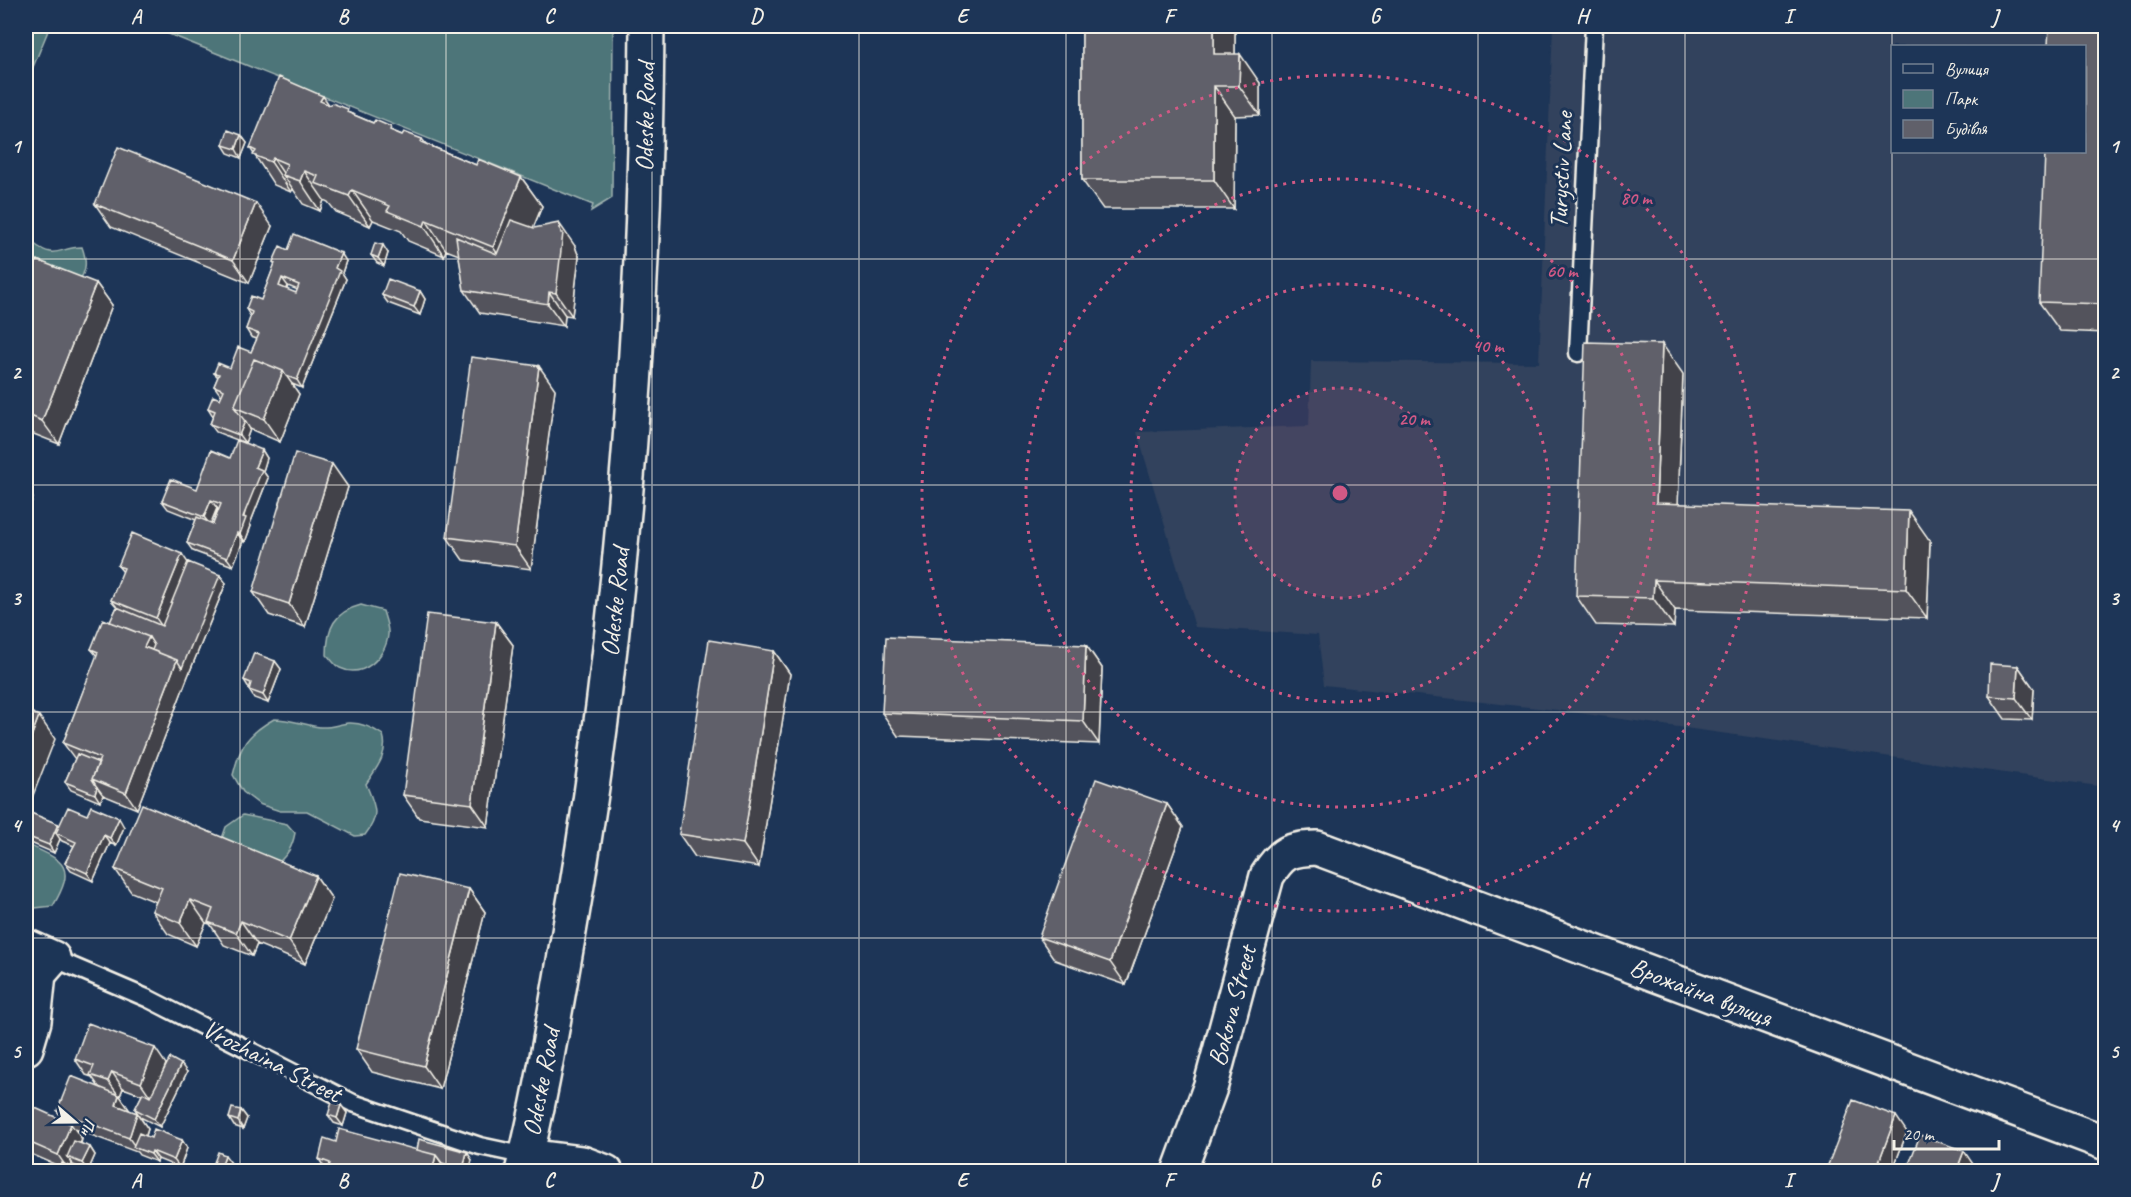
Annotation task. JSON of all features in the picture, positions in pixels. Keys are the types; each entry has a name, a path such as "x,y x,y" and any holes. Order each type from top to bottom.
{"main road":[{"name":"Odeske Road","path":"524,1164 579,877 616,607 635,393 645,164 647,26"},
{"name":"Врожайна вулиця","path":"1295,849 1317,848 2106,1143"},
{"name":"Bokova Street","path":"1179,1172 1210,1085 1267,876 1277,860 1295,849"},
{"path":"26,1048 34,1021 39,952"},
{"path":"524,1164 582,1163 606,1172"}],"lane":[{"name":"Turystiv Lane","path":"1578,353 1594,26"},
{"name":"Vrozhaina Street","path":"39,952 149,999 354,1103 480,1146 524,1164"}],"shaded area":[{"path":"1553,26 2105,26 2105,787 1557,710 1324,685 1318,635 1195,627 1137,432 1309,426 1311,361 1539,363"}],"green space":[{"path":"26,26 50,26 26,84"},
{"path":"149,26 613,26 612,198 591,211 593,205"},
{"path":"26,215 31,219 33,243 53,252 82,247 85,270 78,283 26,331"},
{"path":"361,605 383,611 388,635 383,651 372,664 357,671 349,671 338,667 327,655 329,637 338,617"},
{"path":"274,719 320,727 358,723 383,735 383,755 366,784 372,798 375,816 365,835 355,836 307,811 280,811 259,804 243,792 233,775 242,748 257,730"},
{"path":"243,815 287,824 295,833 289,850 277,864 220,844 226,827"},
{"path":"26,844 50,855 63,866 64,881 53,906 26,909"}],"building":[{"path":"1082,26 1214,26 1214,54 1240,54 1239,86 1214,86 1214,180 1082,180"},
{"path":"2049,26 2106,26 2106,304 2039,302 2045,153 2086,153 2086,45 2048,45"},
{"path":"279,77 323,96 320,101 348,109 347,112 373,123 375,120 402,135 404,132 422,139 421,142 476,165 478,159 521,177 493,247 426,220 424,226 387,211 390,206 352,190 349,196 315,183 318,176 304,171 300,181 283,175 287,164 273,158 271,162 253,155 256,151 250,148"},
{"path":"228,130 241,135 236,149 223,145"},
{"path":"118,147 256,203 233,260 95,204"},
{"path":"511,220 534,228 559,223 561,233 563,233 556,293 549,292 548,304 464,290 456,237 497,254"},
{"path":"294,234 341,253 335,268 340,271 297,380 286,376 283,371 254,359 234,407 245,421 239,435 210,424 215,411 208,408 213,396 220,399 224,390 214,386 219,374 214,373 218,363 230,368 238,347 251,352 259,334 246,329 252,312 246,309 251,296 261,300 280,246 288,250","holes":["282,278 299,285 296,293 279,286"]},
{"path":"375,243 383,245 378,258 371,255"},
{"path":"37,260 96,283 42,421 26,414 26,289"},
{"path":"388,279 420,291 414,307 382,295"},
{"path":"1585,342 1662,344 1656,503 1909,511 1906,589 1654,580 1653,598 1576,596"},
{"path":"471,357 539,366 515,546 447,537"},
{"path":"254,359 283,371 264,419 234,407"},
{"path":"237,440 262,450 255,467 262,470 243,517 246,518 240,534 237,533 227,558 187,543 197,517 213,524 221,504 211,500 204,517 162,501 171,479 197,489 211,450 230,458"},
{"path":"295,453 332,464 289,604 253,592"},
{"path":"132,533 182,554 156,618 111,600 124,568 118,566"},
{"path":"188,562 220,575 182,668 177,660 152,650 154,645 149,637 110,622 117,607 162,626"},
{"path":"427,614 496,622 472,804 403,795"},
{"path":"103,619 149,637 144,647 177,660 126,793 92,779 100,758 63,743 98,652 91,649"},
{"path":"886,637 1086,645 1083,721 882,713"},
{"path":"709,640 774,651 743,844 679,834"},
{"path":"254,653 275,661 263,695 249,690 251,683 244,680"},
{"path":"1990,664 2018,666 2016,698 1989,696"},
{"path":"26,710 39,716 26,750"},
{"path":"77,754 99,763 92,779 97,787 95,794 65,782"},
{"path":"1096,779 1167,804 1110,962 1039,937"},
{"path":"142,804 316,876 289,941 241,921 236,933 208,922 213,909 190,900 180,923 152,911 162,888 115,869"},
{"path":"91,806 119,818 110,838 104,835 87,873 65,863 76,842 56,833 68,807 87,815"},
{"path":"26,811 58,824 49,845 26,836"},
{"path":"400,873 469,889 424,1066 356,1049"},
{"path":"88,1023 155,1048 141,1083 112,1072 108,1081 90,1075 94,1066 75,1059"},
{"path":"170,1058 181,1064 154,1119 135,1109 143,1093 150,1097"},
{"path":"71,1076 119,1095 116,1105 137,1113 129,1138 57,1111"},
{"path":"1853,1100 1896,1116 1875,1172 1846,1172 1828,1165"},
{"path":"332,1102 341,1105 337,1118 328,1115"},
{"path":"33,1107 71,1124 58,1155 26,1141 26,1126"},
{"path":"232,1108 241,1110 238,1121 229,1118"},
{"path":"154,1129 182,1140 174,1160 152,1151 151,1154 133,1147 139,1133 151,1138"},
{"path":"339,1129 436,1155 432,1172 341,1172 329,1168 330,1163 319,1159 324,1138 336,1142"},
{"path":"1920,1135 1964,1151 1956,1172 1906,1172"},
{"path":"419,1139 467,1152 463,1169 442,1163 436,1155 417,1150"},
{"path":"74,1141 90,1147 82,1163 67,1157"},
{"path":"218,1152 225,1155 220,1170 212,1168"},
{"path":"62,1163 82,1172 59,1172"},
{"path":"192,1166 211,1171 211,1172 191,1172"}]}
